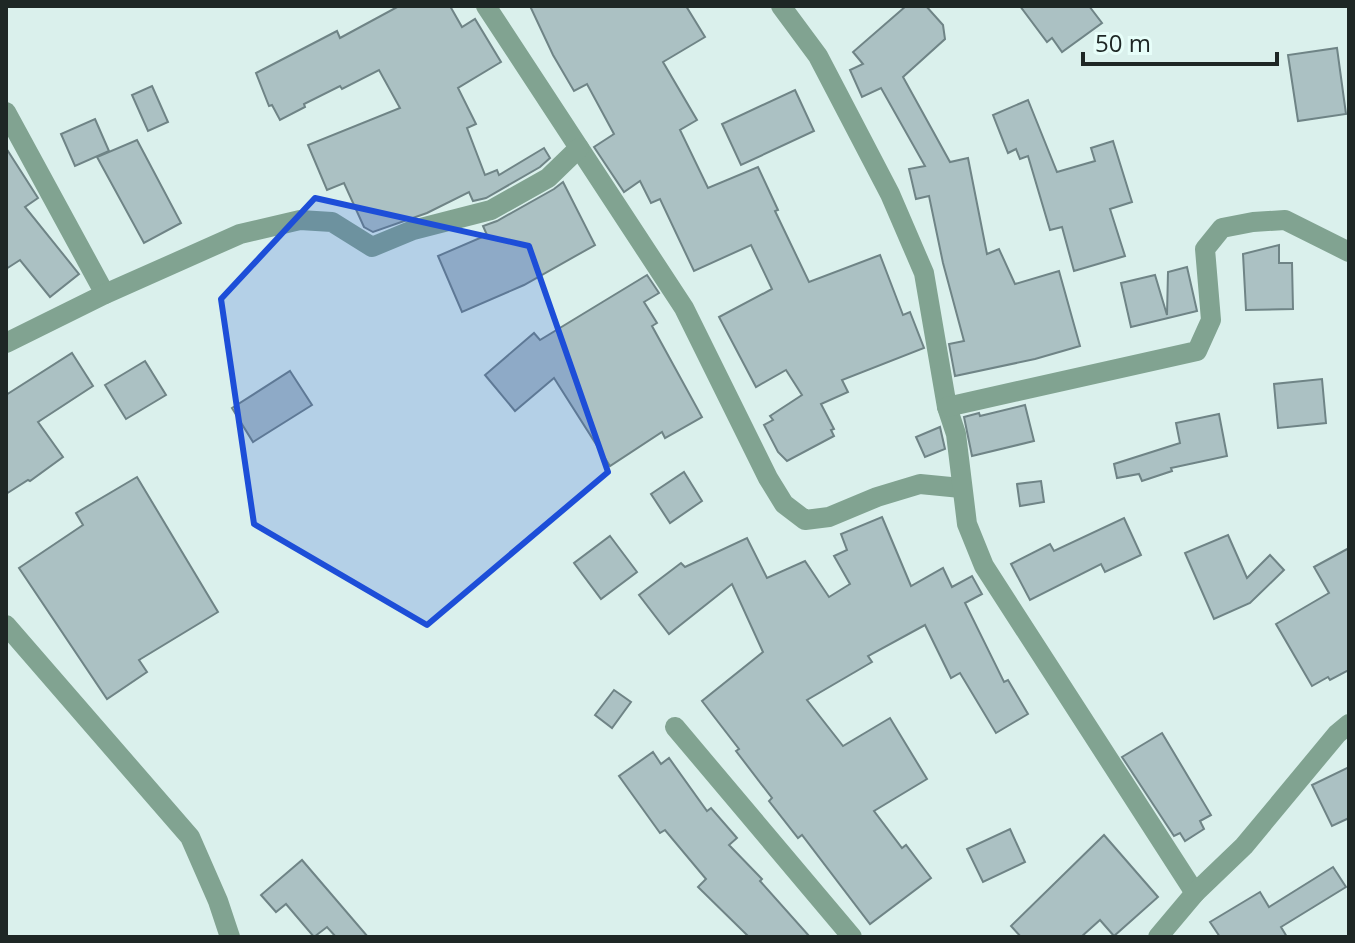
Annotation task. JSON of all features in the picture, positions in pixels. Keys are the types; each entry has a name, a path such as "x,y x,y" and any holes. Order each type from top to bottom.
{"street":[{"path":"486,6 684,308 768,478 784,504 805,520 829,517 877,497 920,484 961,488"},
{"path":"781,6 818,56 890,194 924,273 947,407 956,434 967,524 984,566 1195,893"},
{"path":"6,112 105,294"},
{"path":"6,343 105,294 240,234 300,220 332,222 372,247 413,230 491,210 548,178 579,148"},
{"path":"947,407 1197,351 1211,320 1205,249 1222,228 1285,220 1349,252"},
{"path":"6,625 190,837 230,937"},
{"path":"1158,937 1195,893 1244,846 1337,734 1349,724"},
{"path":"675,727 852,937"}],"highlighted area":[{"path":"315,198 529,246 608,472 427,625 254,524 221,299"}],"building":[{"path":"399,6 450,6 462,27 475,19 501,62 458,88 476,124 467,128 485,175 497,170 499,175 544,148 550,158 486,198 473,201 469,192 427,213 373,232 364,227 344,183 327,190 308,145 400,108 379,70 304,104 305,107 280,120 272,105 269,106 256,73 337,31 340,38"},
{"path":"530,6 686,6 705,37 663,62 697,120 680,130 708,188 758,167 809,282 880,255 903,315 910,312 924,348 842,380 848,392 821,404 834,429 831,430 834,436 787,461 778,452 764,425 773,420 770,416 802,395 786,370 756,387 719,317 772,289 751,245 694,271 660,199 651,203 640,181 624,192 594,147 614,134 587,84 574,91"},
{"path":"906,6 926,6 943,25 945,39 903,77 950,162 968,158 987,254 999,249 1015,284 1059,271 1080,346 955,376 949,344 964,341 929,196 916,199 909,169 925,166 881,88 862,97 850,70 863,64 853,52"},
{"path":"1020,6 1089,6 1102,23 1062,52 1052,38 1047,42"},
{"path":"1337,48 1346,114 1298,121 1288,55"},
{"path":"152,86 168,122 148,131 132,95"},
{"path":"795,90 814,131 741,165 722,124"},
{"path":"1028,100 1057,172 1095,161 1091,148 1113,141 1132,202 1110,209 1125,256 1074,271 1062,227 1050,230 1028,156 1020,159 1016,149 1008,153 993,115"},
{"path":"95,119 109,151 75,166 61,134"},
{"path":"137,140 181,223 144,243 97,157"},
{"path":"6,148 38,198 25,207 79,274 50,297 20,260 6,269"},
{"path":"563,182 595,245 524,285 462,312 438,256 487,235 483,226"},
{"path":"1279,245 1279,263 1292,263 1293,309 1246,310 1243,254"},
{"path":"1187,267 1197,311 1131,327 1121,283 1155,275 1167,315 1168,272"},
{"path":"647,275 659,293 644,302 657,323 652,326 702,417 665,438 662,432 610,466 554,378 515,411 485,375 534,333 540,340"},
{"path":"72,353 93,386 38,422 63,457 6,494 6,395"},
{"path":"145,361 166,395 126,419 105,385"},
{"path":"290,371 312,405 253,442 232,408"},
{"path":"1322,379 1326,423 1278,428 1274,384"},
{"path":"1025,405 1034,441 972,456 964,417"},
{"path":"1219,414 1227,456 1171,468 1172,471 1142,481 1139,474 1117,478 1114,464 1180,443 1176,423"},
{"path":"940,427 945,449 925,457 916,437"},
{"path":"684,472 702,501 670,523 651,494"},
{"path":"137,477 218,612 139,660 147,672 107,699 19,568 83,525 76,513"},
{"path":"1041,481 1044,502 1020,506 1017,484"},
{"path":"882,517 911,586 943,568 952,587 972,576 982,594 965,603 1004,682 1008,680 1028,714 996,733 960,673 951,678 925,625 868,656 872,662 807,700 843,746 890,718 927,779 874,811 902,848 906,845 931,878 870,924 802,835 798,838 769,801 772,798 702,701 763,652 732,584 669,634 639,595 681,563 685,567 747,538 767,578 805,561 829,597 850,584 834,556 847,550 841,534"},
{"path":"1124,518 1141,555 1105,572 1101,564 1030,600 1011,564 1050,544 1054,551"},
{"path":"1228,535 1247,578 1270,555 1284,570 1250,603 1214,619 1185,553"},
{"path":"610,536 637,572 601,599 574,563"},
{"path":"1349,548 1349,670 1312,686 1276,624 1329,593 1314,567"},
{"path":"614,690 631,702 612,728 595,715"},
{"path":"1162,733 1211,815 1200,821 1204,829 1185,841 1180,833 1174,836 1122,757"},
{"path":"653,752 661,764 669,758 707,811 711,808 737,838 729,845 810,937 749,937 698,887 706,879 665,830 660,833 619,776"},
{"path":"1349,767 1349,818 1332,826 1312,785"},
{"path":"1010,829 1025,862 983,882 967,849"},
{"path":"1104,835 1158,897 1114,936 1100,920 1081,937 1021,937 1011,926"},
{"path":"302,860 368,937 336,937 327,927 314,937 286,904 276,912 261,895"},
{"path":"1333,867 1346,887 1281,927 1287,937 1220,937 1210,922 1260,892 1269,907"}]}
